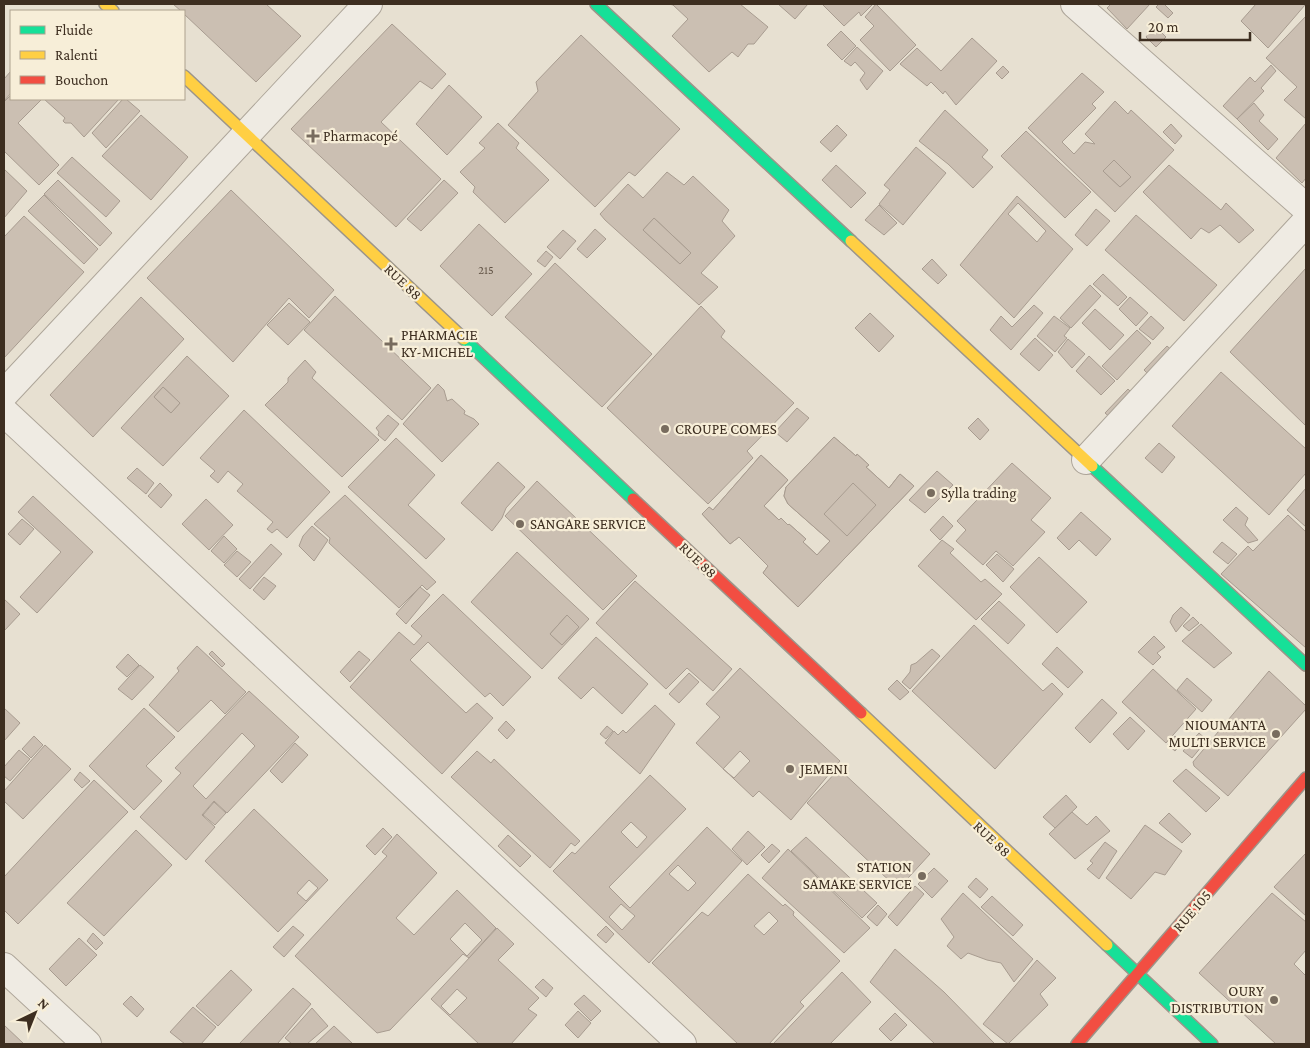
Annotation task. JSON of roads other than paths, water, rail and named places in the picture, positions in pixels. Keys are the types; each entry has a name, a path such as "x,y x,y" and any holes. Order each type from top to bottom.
{"main road":[{"path":"596,4 1306,665"},
{"name":"RUE 88","path":"185,77 1136,975 1212,1044"},
{"name":"RUE 105","path":"1077,1044 1306,778"}],"street":[{"path":"4,394 368,4"},
{"path":"1075,4 1306,208"},
{"path":"1086,460 1306,222"},
{"path":"4,412 682,1044"},
{"path":"4,966 87,1044"}],"place":[{"name":"Pharmacopé","path":"313,136"},
{"name":"PHARMACIE KY-MICHEL","path":"391,344"},
{"name":"CROUPE COMES","path":"665,429"},
{"name":"Sylla trading","path":"931,493"},
{"name":"SANGARE SERVICE","path":"520,524"},
{"name":"NIOUMANTA MULTI SERVICE","path":"1276,734"},
{"name":"JEMENI","path":"790,769"},
{"name":"STATION SAMAKE SERVICE","path":"922,876"},
{"name":"OURY DISTRIBUTION","path":"1274,1000"}]}
